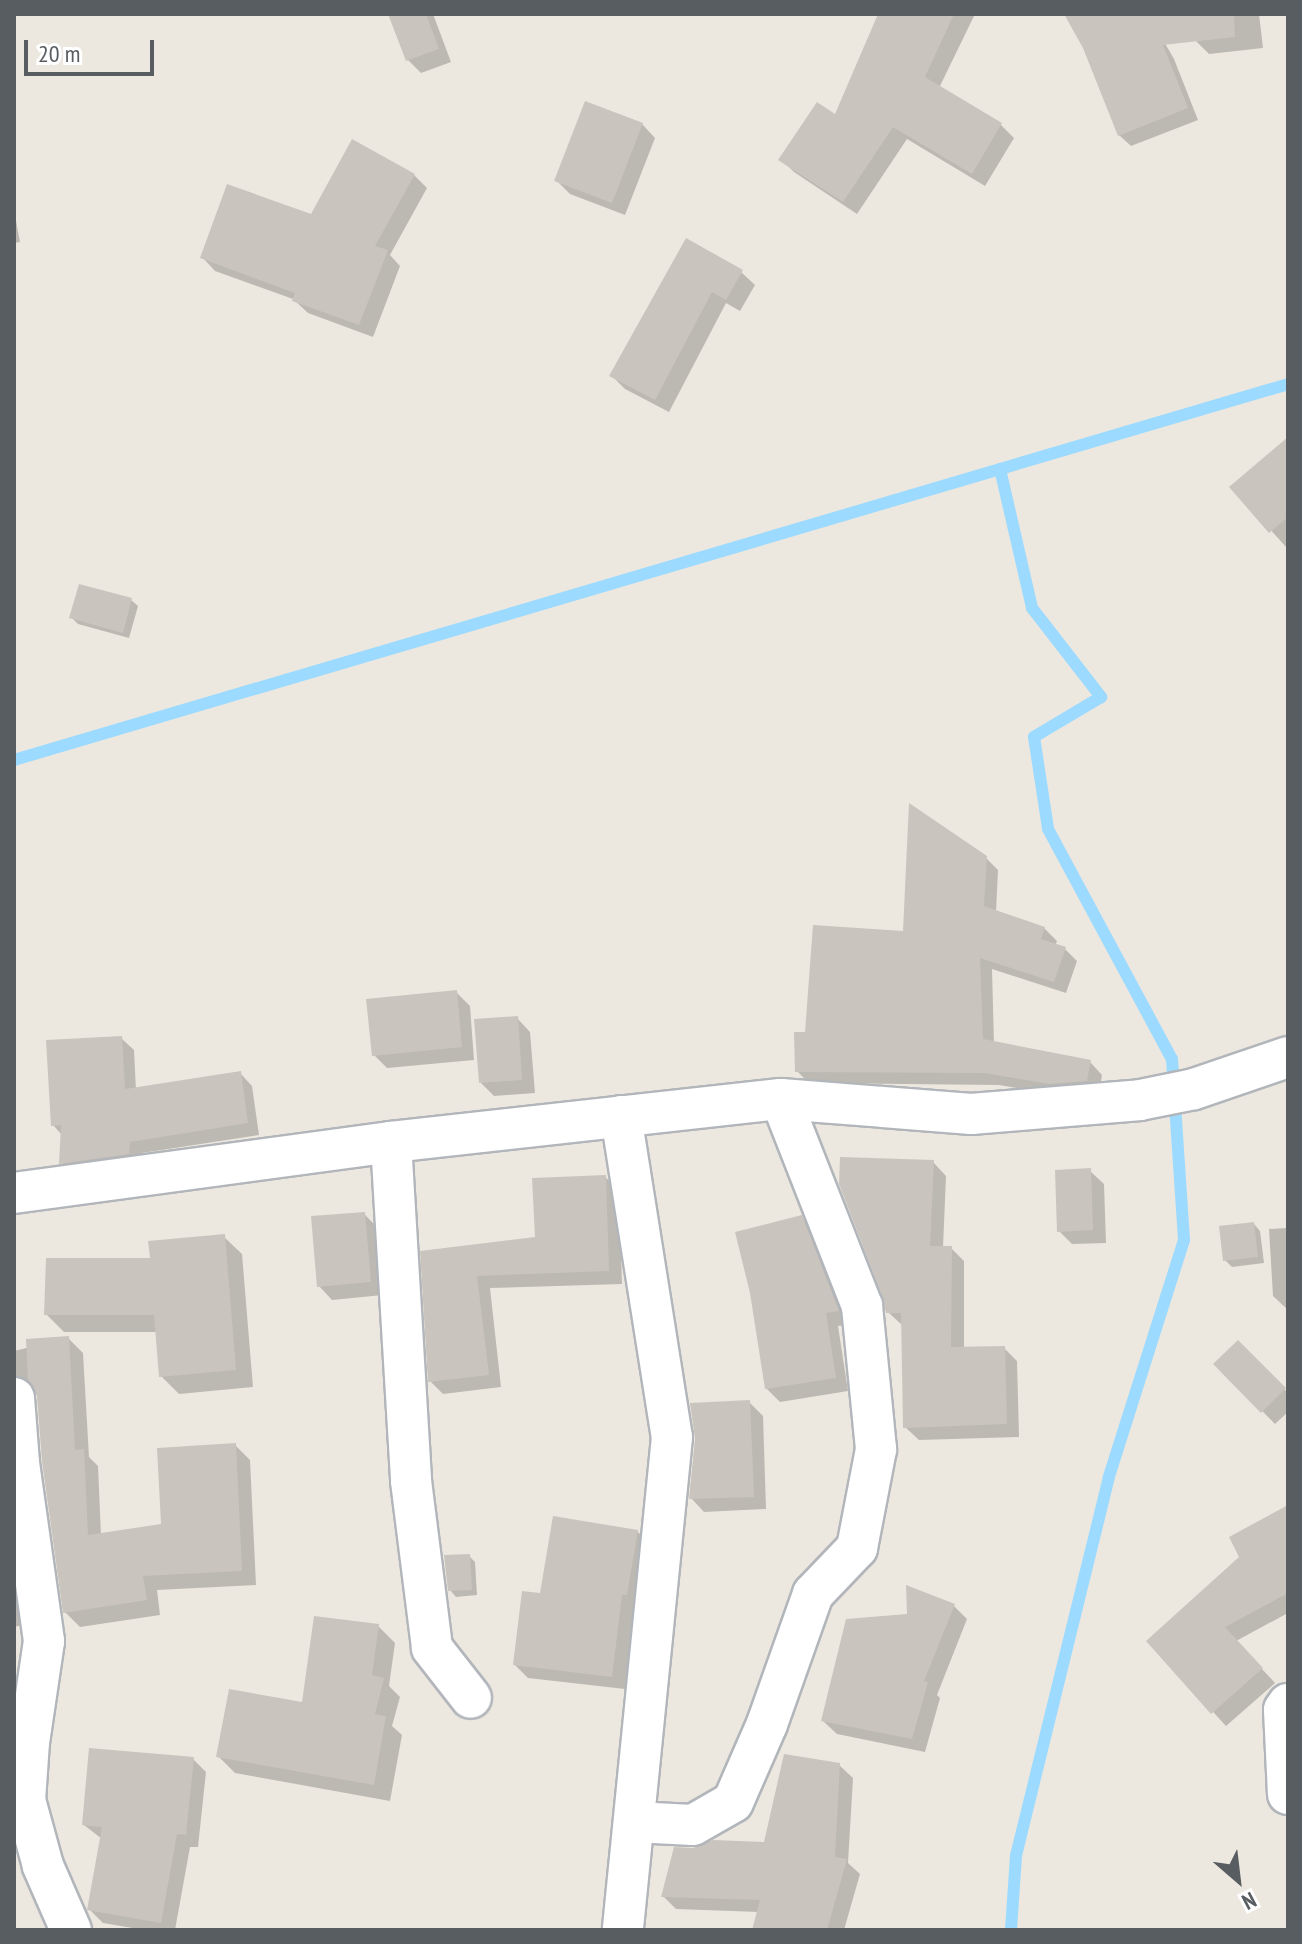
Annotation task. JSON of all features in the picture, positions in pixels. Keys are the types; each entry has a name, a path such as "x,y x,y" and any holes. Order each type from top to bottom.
{"street":[{"path":"14,1193 391,1142 781,1099 971,1114 1140,1100 1194,1089 1288,1057"},
{"path":"634,1822 693,1825 733,1802 767,1724 813,1594 857,1548 876,1449 862,1306 781,1099"},
{"path":"621,1116 672,1437 623,1930"},
{"path":"391,1142 411,1481 432,1648 471,1698"},
{"path":"14,1398 19,1463 44,1641 29,1742 25,1800 43,1866 71,1930"},
{"path":"1288,1704 1284,1710 1288,1794"}],"building":[{"path":"388,14 426,14 439,49 406,61"},
{"path":"878,14 954,14 925,77 1002,123 972,174 893,127 843,202 778,160 817,102 835,114"},
{"path":"1064,14 1234,14 1235,37 1163,45 1188,108 1118,136 1083,48"},
{"path":"585,101 643,123 612,203 554,181"},
{"path":"352,139 415,174 375,246 388,250 359,325 292,301 295,293 200,258 227,184 311,214"},
{"path":"686,238 743,270 726,300 712,292 655,400 609,376"},
{"path":"1288,437 1288,517 1269,533 1229,487"},
{"path":"79,584 132,598 123,633 69,618"},
{"path":"909,803 987,856 984,906 1045,927 1041,939 1066,947 1054,982 980,958 983,1039 1091,1060 1087,1081 1049,1084 985,1073 795,1072 794,1032 805,1032 813,925 903,931"},
{"path":"457,990 462,1047 372,1056 366,999"},
{"path":"518,1016 522,1080 479,1083 474,1019"},
{"path":"122,1036 125,1089 241,1071 248,1123 130,1142 129,1154 59,1164 61,1125 51,1126 46,1040"},
{"path":"840,1157 934,1160 930,1246 952,1246 951,1347 1005,1346 1007,1424 903,1428 901,1313 886,1313 839,1184"},
{"path":"1091,1168 1093,1230 1057,1232 1055,1170"},
{"path":"606,1175 609,1271 477,1276 489,1375 428,1382 420,1251 535,1237 532,1178"},
{"path":"365,1212 371,1282 317,1287 311,1216"},
{"path":"802,1215 839,1311 826,1313 836,1378 765,1389 750,1293 735,1232"},
{"path":"1254,1222 1258,1257 1223,1261 1219,1226"},
{"path":"225,1234 236,1370 159,1377 154,1315 44,1315 46,1258 150,1258 148,1241"},
{"path":"69,1336 75,1450 84,1449 88,1535 161,1524 157,1448 236,1443 242,1571 143,1576 147,1600 63,1613 42,1461 37,1396 28,1381 26,1339"},
{"path":"1238,1340 1286,1388 1261,1413 1213,1364"},
{"path":"750,1400 754,1497 689,1499 695,1439 690,1403"},
{"path":"1288,1505 1288,1593 1225,1627 1263,1668 1211,1714 1146,1641 1239,1557 1229,1537"},
{"path":"553,1516 638,1530 627,1595 622,1595 612,1677 513,1665 522,1591 540,1593"},
{"path":"470,1554 472,1590 448,1591 444,1555"},
{"path":"906,1585 955,1604 924,1681 928,1682 912,1739 821,1721 846,1619 907,1614"},
{"path":"314,1616 379,1624 372,1675 384,1678 375,1714 386,1716 374,1785 216,1757 229,1689 302,1702"},
{"path":"89,1748 194,1757 186,1835 177,1834 161,1923 87,1910 102,1827 82,1825"},
{"path":"784,1754 840,1763 835,1857 847,1859 827,1930 752,1930 760,1900 661,1897 674,1847 693,1848 713,1840 764,1842"}],"waterway":[{"path":"14,760 1288,384"},
{"path":"1000,469 1032,608 1101,697 1034,737 1048,829 1172,1059 1184,1240 1109,1477 1016,1856 1011,1930"}]}
